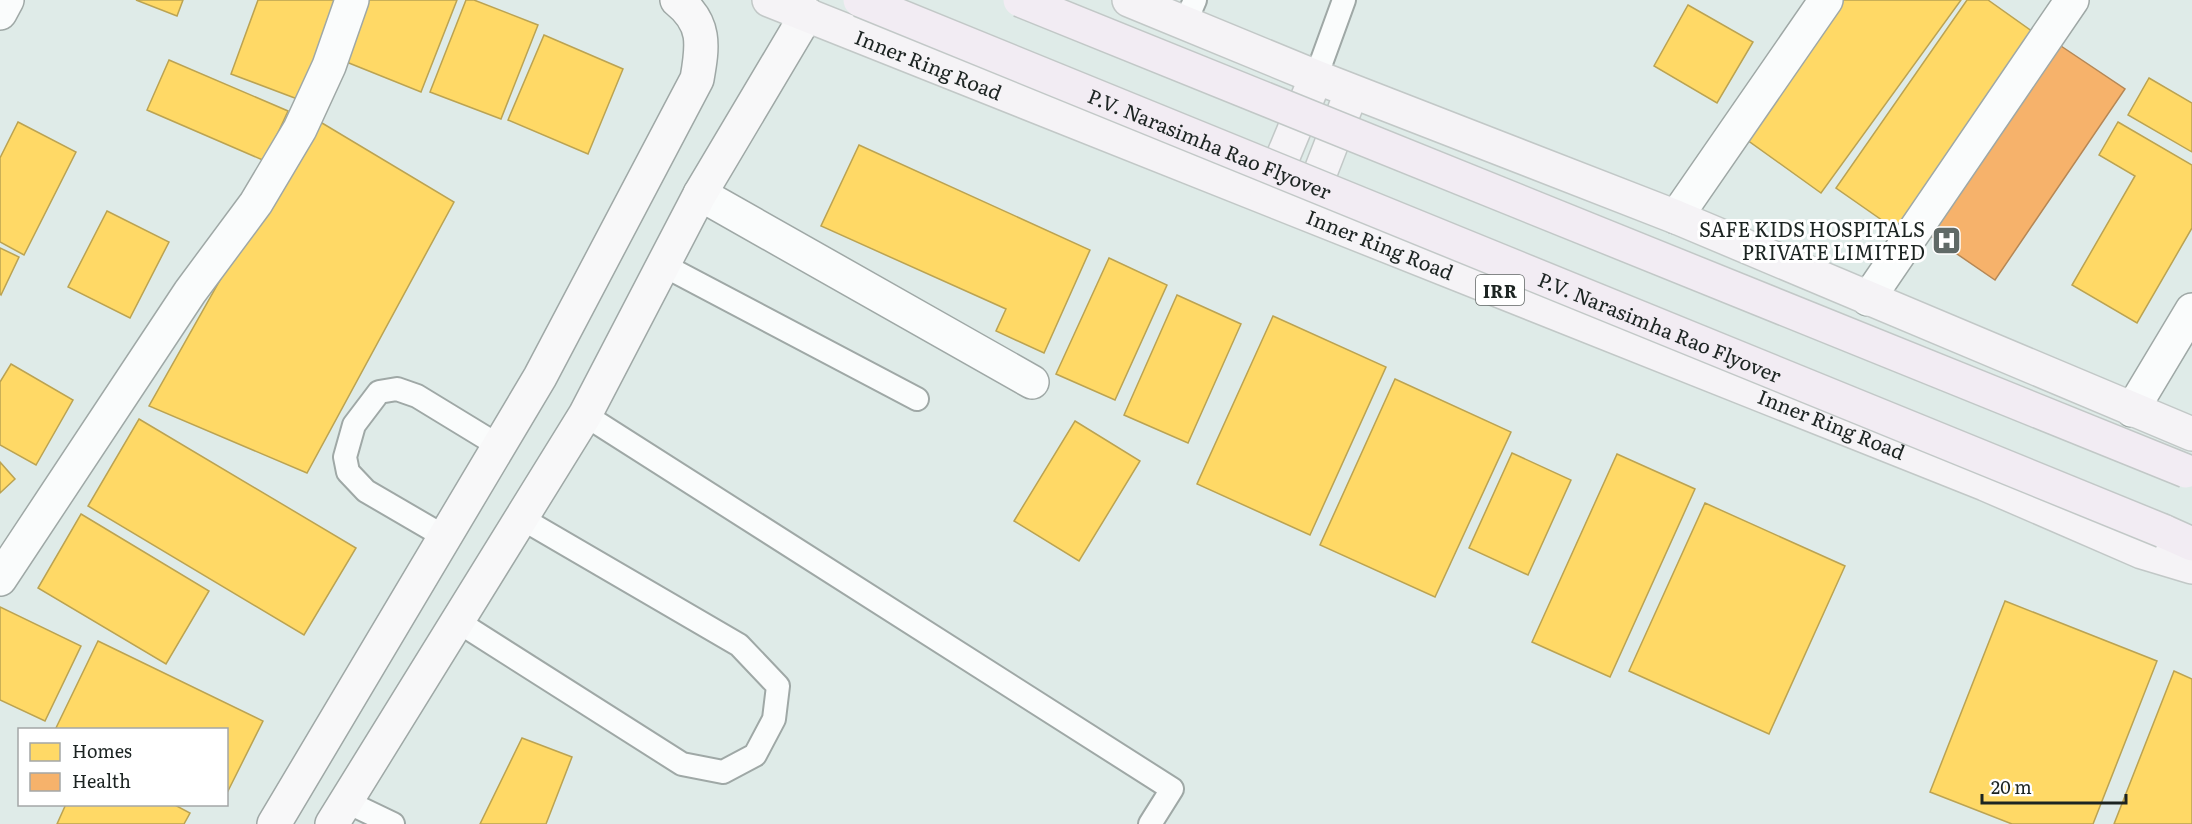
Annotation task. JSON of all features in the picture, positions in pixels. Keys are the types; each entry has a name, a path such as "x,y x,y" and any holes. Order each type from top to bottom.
{"highway":[{"name":"P.V. Narasimha Rao Flyover","path":"860,0 2192,544"},
{"path":"1020,0 2192,474"}],"main road":[{"name":"Inner Ring Road","path":"769,0 1985,484 2142,552 2192,567"},
{"path":"1129,0 1190,12 1221,38 1316,78 1676,217 2192,434"},
{"path":"1266,197 1316,78"},
{"path":"1305,212 1352,91"}],"street":[{"path":"0,14 7,0"},
{"path":"0,579 189,292 256,203 300,129 329,66 352,0"},
{"path":"274,824 540,377 697,79 702,53 700,29 691,11 677,0"},
{"path":"1676,217 1826,0"},
{"path":"1868,298 2072,0"},
{"path":"338,812 585,415 700,194 807,14"},
{"path":"700,194 1032,382"},
{"path":"2132,410 2192,310"}],"lane":[{"path":"1316,78 1344,0"},
{"path":"663,266 918,399"},
{"path":"444,537 366,491 348,472 345,457 354,425 379,392 397,389 417,396 499,446"},
{"path":"585,415 1172,789 1150,824"},
{"path":"457,621 682,764 723,772 755,755 774,719 778,686 740,645 521,518"},
{"path":"338,812 393,824"}],"building: Homes":[{"path":"136,0 183,0 177,16"},
{"path":"258,0 346,0 308,103 231,74"},
{"path":"356,0 457,0 421,92 334,57"},
{"path":"466,0 474,0 538,25 501,119 430,92"},
{"path":"1842,0 1961,0 1821,193 1743,137"},
{"path":"1967,0 1988,0 2036,34 1899,232 1836,188"},
{"path":"1688,5 1753,42 1717,103 1654,66"},
{"path":"544,35 623,69 588,154 508,120"},
{"path":"169,60 288,111 265,161 147,110"},
{"path":"2149,78 2192,103 2192,152 2128,115"},
{"path":"312,117 454,202 307,473 149,406"},
{"path":"18,122 76,152 24,255 0,242 0,158"},
{"path":"2118,122 2192,165 2192,228 2137,323 2072,285 2135,176 2099,155"},
{"path":"859,145 1090,250 1044,353 996,331 1006,309 821,226"},
{"path":"107,211 169,242 130,318 68,287"},
{"path":"0,248 19,257 1,295 0,294"},
{"path":"1109,258 1167,285 1115,400 1056,374"},
{"path":"1177,295 1241,324 1188,443 1124,415"},
{"path":"1273,316 1386,367 1310,535 1197,484"},
{"path":"11,364 73,400 36,465 0,445 0,382"},
{"path":"1395,379 1511,432 1435,597 1320,545"},
{"path":"139,419 356,548 304,635 88,506"},
{"path":"1075,421 1140,461 1079,561 1014,521"},
{"path":"1512,453 1571,480 1528,575 1469,548"},
{"path":"1617,454 1695,489 1610,677 1532,642"},
{"path":"0,462 15,479 0,493"},
{"path":"1705,503 1845,566 1769,734 1629,671"},
{"path":"81,514 209,591 166,664 38,588"},
{"path":"2005,601 2157,661 2093,824 2012,824 1930,792"},
{"path":"0,607 81,646 45,721 0,700"},
{"path":"98,641 263,721 228,791 228,728 56,728"},
{"path":"2174,671 2192,679 2192,824 2114,824"},
{"path":"522,738 572,757 546,824 480,824"},
{"path":"65,806 177,806 190,813 184,824 57,824"}],"building: Health":[{"path":"2052,40 2125,89 1995,280 1922,230"}],"place":[{"name":"SAFE KIDS HOSPITALS PRIVATE LIMITED","path":"1946,240"}]}
